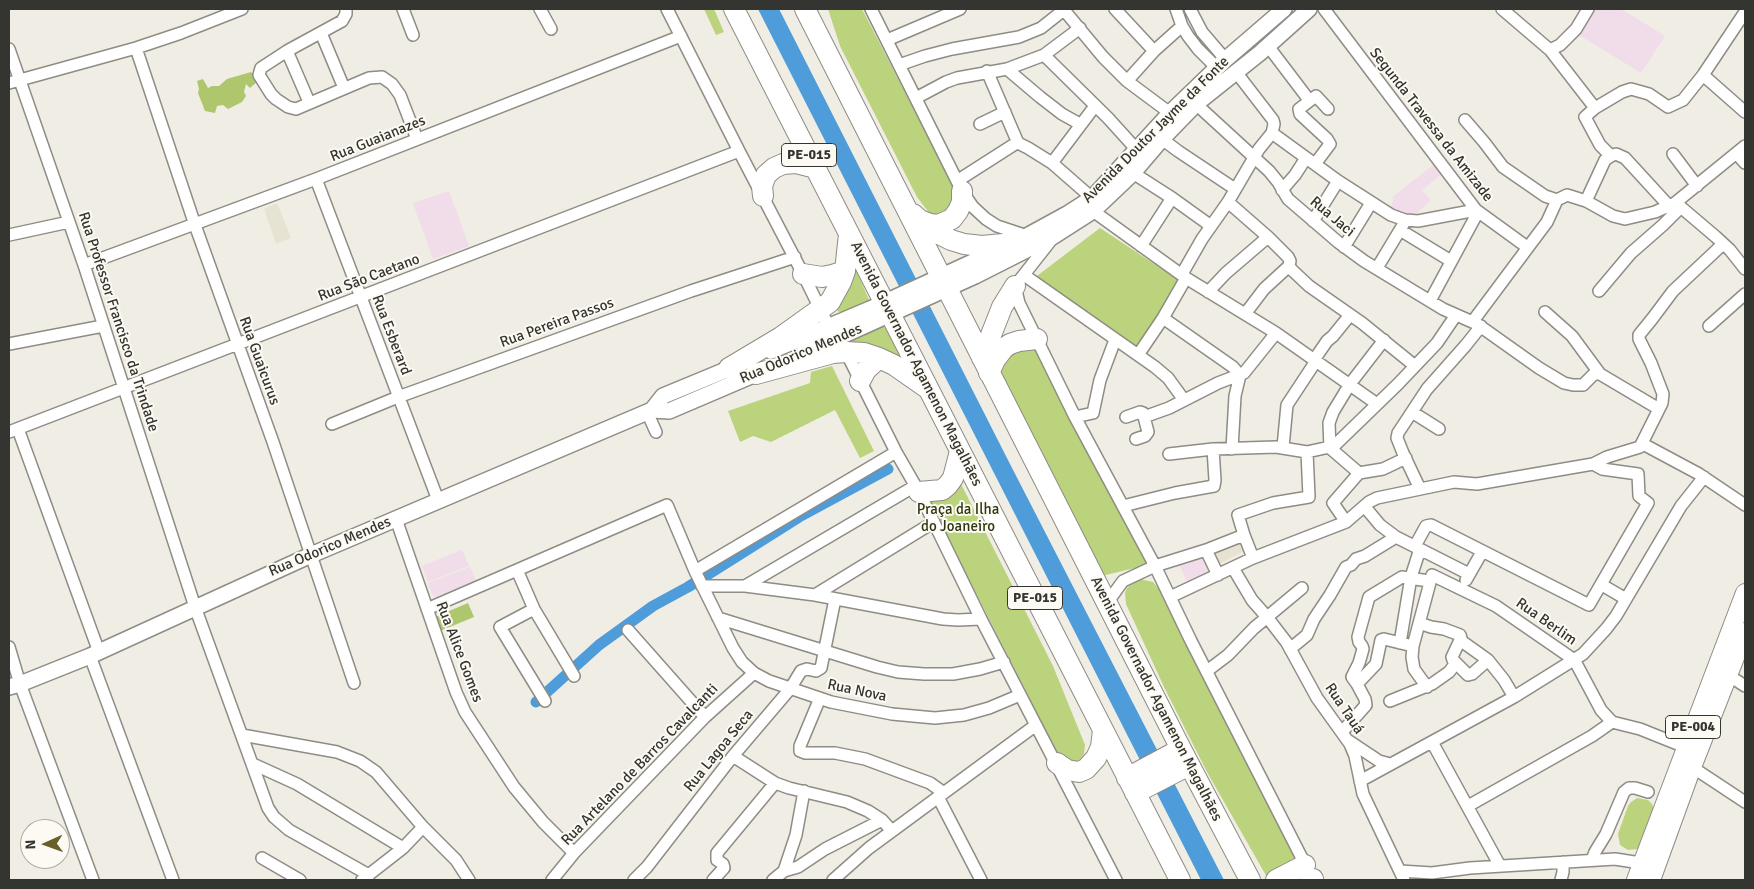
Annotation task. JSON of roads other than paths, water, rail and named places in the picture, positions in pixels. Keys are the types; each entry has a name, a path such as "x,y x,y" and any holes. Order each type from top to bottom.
{"highway":[{"name":"Avenida Governador Agamenon Magalhães","path":"734,9 849,234 894,306 929,389 960,452 1103,730 1138,782 1180,880"},
{"name":"Avenida Governador Agamenon Magalhães","path":"804,9 900,196 937,286 985,365 1107,603 1178,760 1250,880"},
{"path":"816,9 822,43"},
{"name":"PE-015","path":"763,196 762,186 766,175 774,168 783,164 796,163 816,168"},
{"path":"916,218 938,224 952,218 962,202 960,186"},
{"path":"900,196 916,218 931,230 951,240 982,246 1021,240"},
{"path":"729,368 781,337 825,318 830,302 839,287 845,271 849,234"},
{"path":"799,265 822,277 845,271"},
{"path":"985,365 1002,307 1019,280"},
{"path":"985,365 995,360 1004,348 1010,344 1037,339"},
{"path":"756,374 817,357 846,352 864,353 894,365 929,389"},
{"path":"860,381 866,370 879,358"},
{"path":"917,489 942,490 948,485 953,478 960,452"},
{"path":"1057,763 1067,770 1079,772 1086,769 1096,758 1101,748 1103,730"},
{"path":"1138,782 1178,760"},
{"path":"1276,880 1311,876"}],"main road":[{"name":"Avenida Doutor Jayme da Fonte","path":"937,286 1067,214 1092,204 1170,113 1221,64 1284,9"},
{"path":"1264,50 1255,46 1256,40 1291,9"},
{"name":"Avenida Doutor Jayme da Fonte","path":"894,306 1054,236 1133,173 1162,138 1196,104 1264,50 1309,9"},
{"name":"Rua Odorico Mendes","path":"825,318 894,306"},
{"name":"Rua Odorico Mendes","path":"15,685 94,654 312,555 650,411 670,411 756,374 894,306"},
{"name":"Rua Odorico Mendes","path":"650,411 663,396 729,368"},
{"name":"PE-004","path":"1650,870 1685,747 1745,593"},
{"name":"PE-004","path":"1636,880 1650,870 1745,632"}],"street":[{"path":"14,82 136,48 242,9"},
{"path":"403,9 412,36"},
{"path":"540,9 551,29"},
{"path":"667,9 825,318"},
{"path":"871,9 960,186 973,207 986,219 1021,240"},
{"path":"887,40 936,13 960,9"},
{"path":"899,66 952,48 1019,38 1041,28 1065,9 1103,57 1127,81 1170,113"},
{"path":"1176,9 1182,26 1198,50 1221,64"},
{"path":"1190,9 1221,64"},
{"name":"Segunda Travessa da Amizade","path":"1324,9 1477,211 1527,247"},
{"path":"1502,9 1550,50 1595,108"},
{"path":"1550,50 1560,45 1576,29 1588,9"},
{"path":"346,11 342,21 287,51 261,68 259,75 271,94 288,107 296,108 375,77 385,78 400,95 417,139"},
{"path":"1122,11 1154,51"},
{"path":"1607,160 1585,117 1595,108 1622,92 1631,89 1650,94 1666,107 1670,107 1683,100 1689,95 1745,12"},
{"path":"1127,81 1154,51 1182,26"},
{"path":"916,98 946,82 987,71 1007,68 1044,55 1080,28"},
{"path":"321,33 344,88"},
{"name":"Rua Guaianazes","path":"84,265 316,180 681,36"},
{"name":"Rua Professor Francisco da Trindade","path":"9,48 14,82 69,222 195,607 268,808 274,817 289,830 366,878"},
{"name":"Rua Guaicurus","path":"136,48 195,225 312,555 354,683"},
{"path":"1264,50 1309,100"},
{"path":"287,51 309,102"},
{"path":"1044,55 1108,118 1137,150"},
{"path":"1007,68 1062,114 1080,124"},
{"path":"987,71 1018,143 1052,163 1092,204 1141,246 1208,292 1276,333 1377,404"},
{"path":"1138,355 1163,318 1211,226 1228,202 1254,157 1272,133 1273,120 1236,72"},
{"path":"1703,75 1745,112"},
{"path":"1282,190 1295,175 1330,144 1300,114 1299,109 1316,96 1328,109"},
{"name":"Rua Jaci","path":"1196,104 1269,171 1288,199 1344,247 1430,301 1477,324 1539,368 1564,383 1583,385 1594,374 1600,374"},
{"path":"1052,163 1095,106"},
{"path":"980,124 1005,112"},
{"path":"1465,120 1509,172 1545,196 1557,200"},
{"path":"1272,133 1338,181 1391,215 1405,220 1422,220 1477,211"},
{"path":"1162,138 1235,189"},
{"path":"960,186 1018,143"},
{"path":"1168,454 1213,449 1284,447 1307,452 1330,448 1338,443 1377,404 1425,369 1466,345 1477,324 1527,247 1547,222 1557,200 1567,195 1586,201 1613,216 1625,219 1650,214 1675,205 1741,150 1745,163"},
{"name":"Rua São Caetano","path":"13,430 361,298 739,151"},
{"path":"1586,201 1607,160 1616,154 1625,158 1675,205 1723,244 1745,269"},
{"path":"1673,154 1697,186"},
{"path":"1133,173 1211,226"},
{"name":"Rua Esberard","path":"316,180 438,500"},
{"path":"1313,220 1338,181"},
{"path":"1141,246 1172,198"},
{"path":"1228,202 1268,236 1290,261 1289,266 1264,289 1246,314"},
{"path":"1344,247 1371,203"},
{"path":"1599,291 1631,253 1667,222 1675,205"},
{"path":"1430,301 1477,211"},
{"path":"1377,268 1405,220"},
{"path":"9,235 69,222"},
{"path":"1400,230 1451,261"},
{"name":"Avenida Doutor Jayme da Fonte","path":"1019,280 1054,236"},
{"path":"1208,292 1226,273 1268,236"},
{"path":"1170,597 1254,558 1346,522 1377,498 1454,482 1477,484 1593,464 1607,457 1637,449 1643,444 1663,396 1656,373 1638,339 1639,334 1673,291 1723,244"},
{"name":"Rua Pereira Passos","path":"332,424 398,397 691,290 799,265"},
{"path":"1289,266 1309,286 1425,369"},
{"path":"1019,280 1019,303 1076,417 1155,566 1311,876"},
{"path":"1019,280 1138,355 1147,368 1168,378 1184,400"},
{"path":"1710,326 1745,294"},
{"path":"1545,312 1572,336 1600,374 1659,409"},
{"path":"1284,447 1286,404 1326,341 1333,336 1350,315"},
{"path":"1420,489 1397,435 1422,394 1425,369 1437,343 1456,315"},
{"path":"1163,318 1233,367 1240,375"},
{"path":"9,344 104,326"},
{"path":"1144,417 1169,408 1240,375 1253,364 1276,333"},
{"path":"1076,417 1093,413 1100,380 1114,340"},
{"path":"1359,473 1330,448 1331,416 1350,384 1384,340"},
{"path":"846,352 1116,880"},
{"path":"1232,449 1235,396 1240,375"},
{"path":"650,411 656,432"},
{"path":"1126,417 1140,412 1143,413 1148,429 1147,434 1136,439"},
{"path":"1412,412 1439,429"},
{"path":"13,430 173,880"},
{"path":"1643,444 1704,477 1745,505"},
{"path":"1123,506 1175,492 1211,487 1215,484 1213,449"},
{"path":"699,578 896,452"},
{"path":"1254,558 1238,515 1274,503 1309,496 1307,452"},
{"path":"1346,522 1333,503 1359,473 1383,469 1406,458"},
{"path":"1400,643 1417,548 1424,529 1429,525 1590,605 1648,503 1639,496 1638,474 1602,469 1593,464"},
{"path":"1360,781 1514,697 1574,660 1588,648 1606,629 1681,506 1704,477"},
{"path":"745,586 917,489"},
{"name":"Rua Nova","path":"517,570 667,505 699,578 733,648 742,662 769,681 820,698 892,714 935,718 972,713 1020,695"},
{"path":"1365,507 1380,525 1396,537 1469,574"},
{"name":"Rua Alice Gomes","path":"396,519 456,692 466,712 514,787 543,822 574,853"},
{"path":"815,595 934,522"},
{"path":"1107,603 1123,581 1155,566 1206,550 1244,535"},
{"path":"1290,649 1306,635 1345,568 1356,559 1365,556 1396,537"},
{"path":"1206,550 1218,575"},
{"path":"1462,589 1482,552"},
{"name":"Rua Tauá","path":"1233,568 1252,600 1283,638 1317,698 1345,736 1355,756 1363,794 1402,876"},
{"path":"427,609 517,570 534,608 573,676"},
{"name":"Rua Berlim","path":"1429,581 1431,575 1434,575 1507,613 1574,660 1602,710 1612,722"},
{"path":"1390,764 1380,761 1345,736 1366,705 1365,699 1352,677 1363,649 1358,637 1367,599 1377,590 1400,578 1411,577 1429,581 1412,657 1414,669 1427,687"},
{"path":"699,578 815,595 943,619 981,619"},
{"path":"1602,585 1626,599"},
{"path":"1207,671 1232,652 1254,628 1302,588"},
{"path":"825,650 835,599"},
{"path":"534,608 500,627 545,700"},
{"name":"Rua Nova","path":"718,618 898,672 953,674 1004,662"},
{"path":"1419,623 1444,629 1460,638 1488,660 1504,680 1514,697"},
{"path":"628,630 705,717"},
{"path":"1460,638 1452,660 1466,674 1470,675 1488,660"},
{"path":"1357,684 1376,664 1381,639 1414,646"},
{"path":"9,647 15,685 92,880"},
{"name":"Rua Lagoa Seca","path":"634,880 647,867 733,756 790,689 804,669 816,670 821,668 825,650"},
{"path":"1390,701 1427,687 1449,672 1456,663"},
{"name":"Rua Artelano de Barros Cavalcanti","path":"552,880 574,853 705,717 754,672"},
{"path":"1728,675 1745,686"},
{"path":"820,698 800,746 800,751 805,753 835,753 865,759 930,783 941,795 981,880"},
{"path":"1468,806 1592,736 1612,722 1640,729 1685,747"},
{"path":"841,878 859,856 1036,725"},
{"path":"242,735 337,752 360,761 376,772 423,827 456,860 469,880"},
{"path":"1432,742 1500,866"},
{"path":"733,756 774,783 847,802 868,811 882,820 892,831"},
{"path":"253,764 297,784 403,848"},
{"path":"1692,767 1745,802"},
{"path":"712,880 724,868 723,864 717,860 717,853 774,783"},
{"path":"1592,860 1606,834 1624,792 1629,788 1648,792"},
{"path":"784,871 796,835 804,791"},
{"path":"773,880 784,871 798,867 825,849 882,820"},
{"path":"366,878 403,848 423,827"},
{"path":"262,858 300,880"},
{"path":"1402,876 1429,877 1460,869 1620,859 1650,870"},
{"path":"1560,880 1563,872 1563,862"}],"water":[{"path":"758,9 779,9 1224,880 1201,880"}],"waterway":[{"path":"536,702 599,645 653,606 688,587 799,517 888,469"}],"park label":[{"name":"Praça da Ilha do Joaneiro","path":"958,518"}]}
